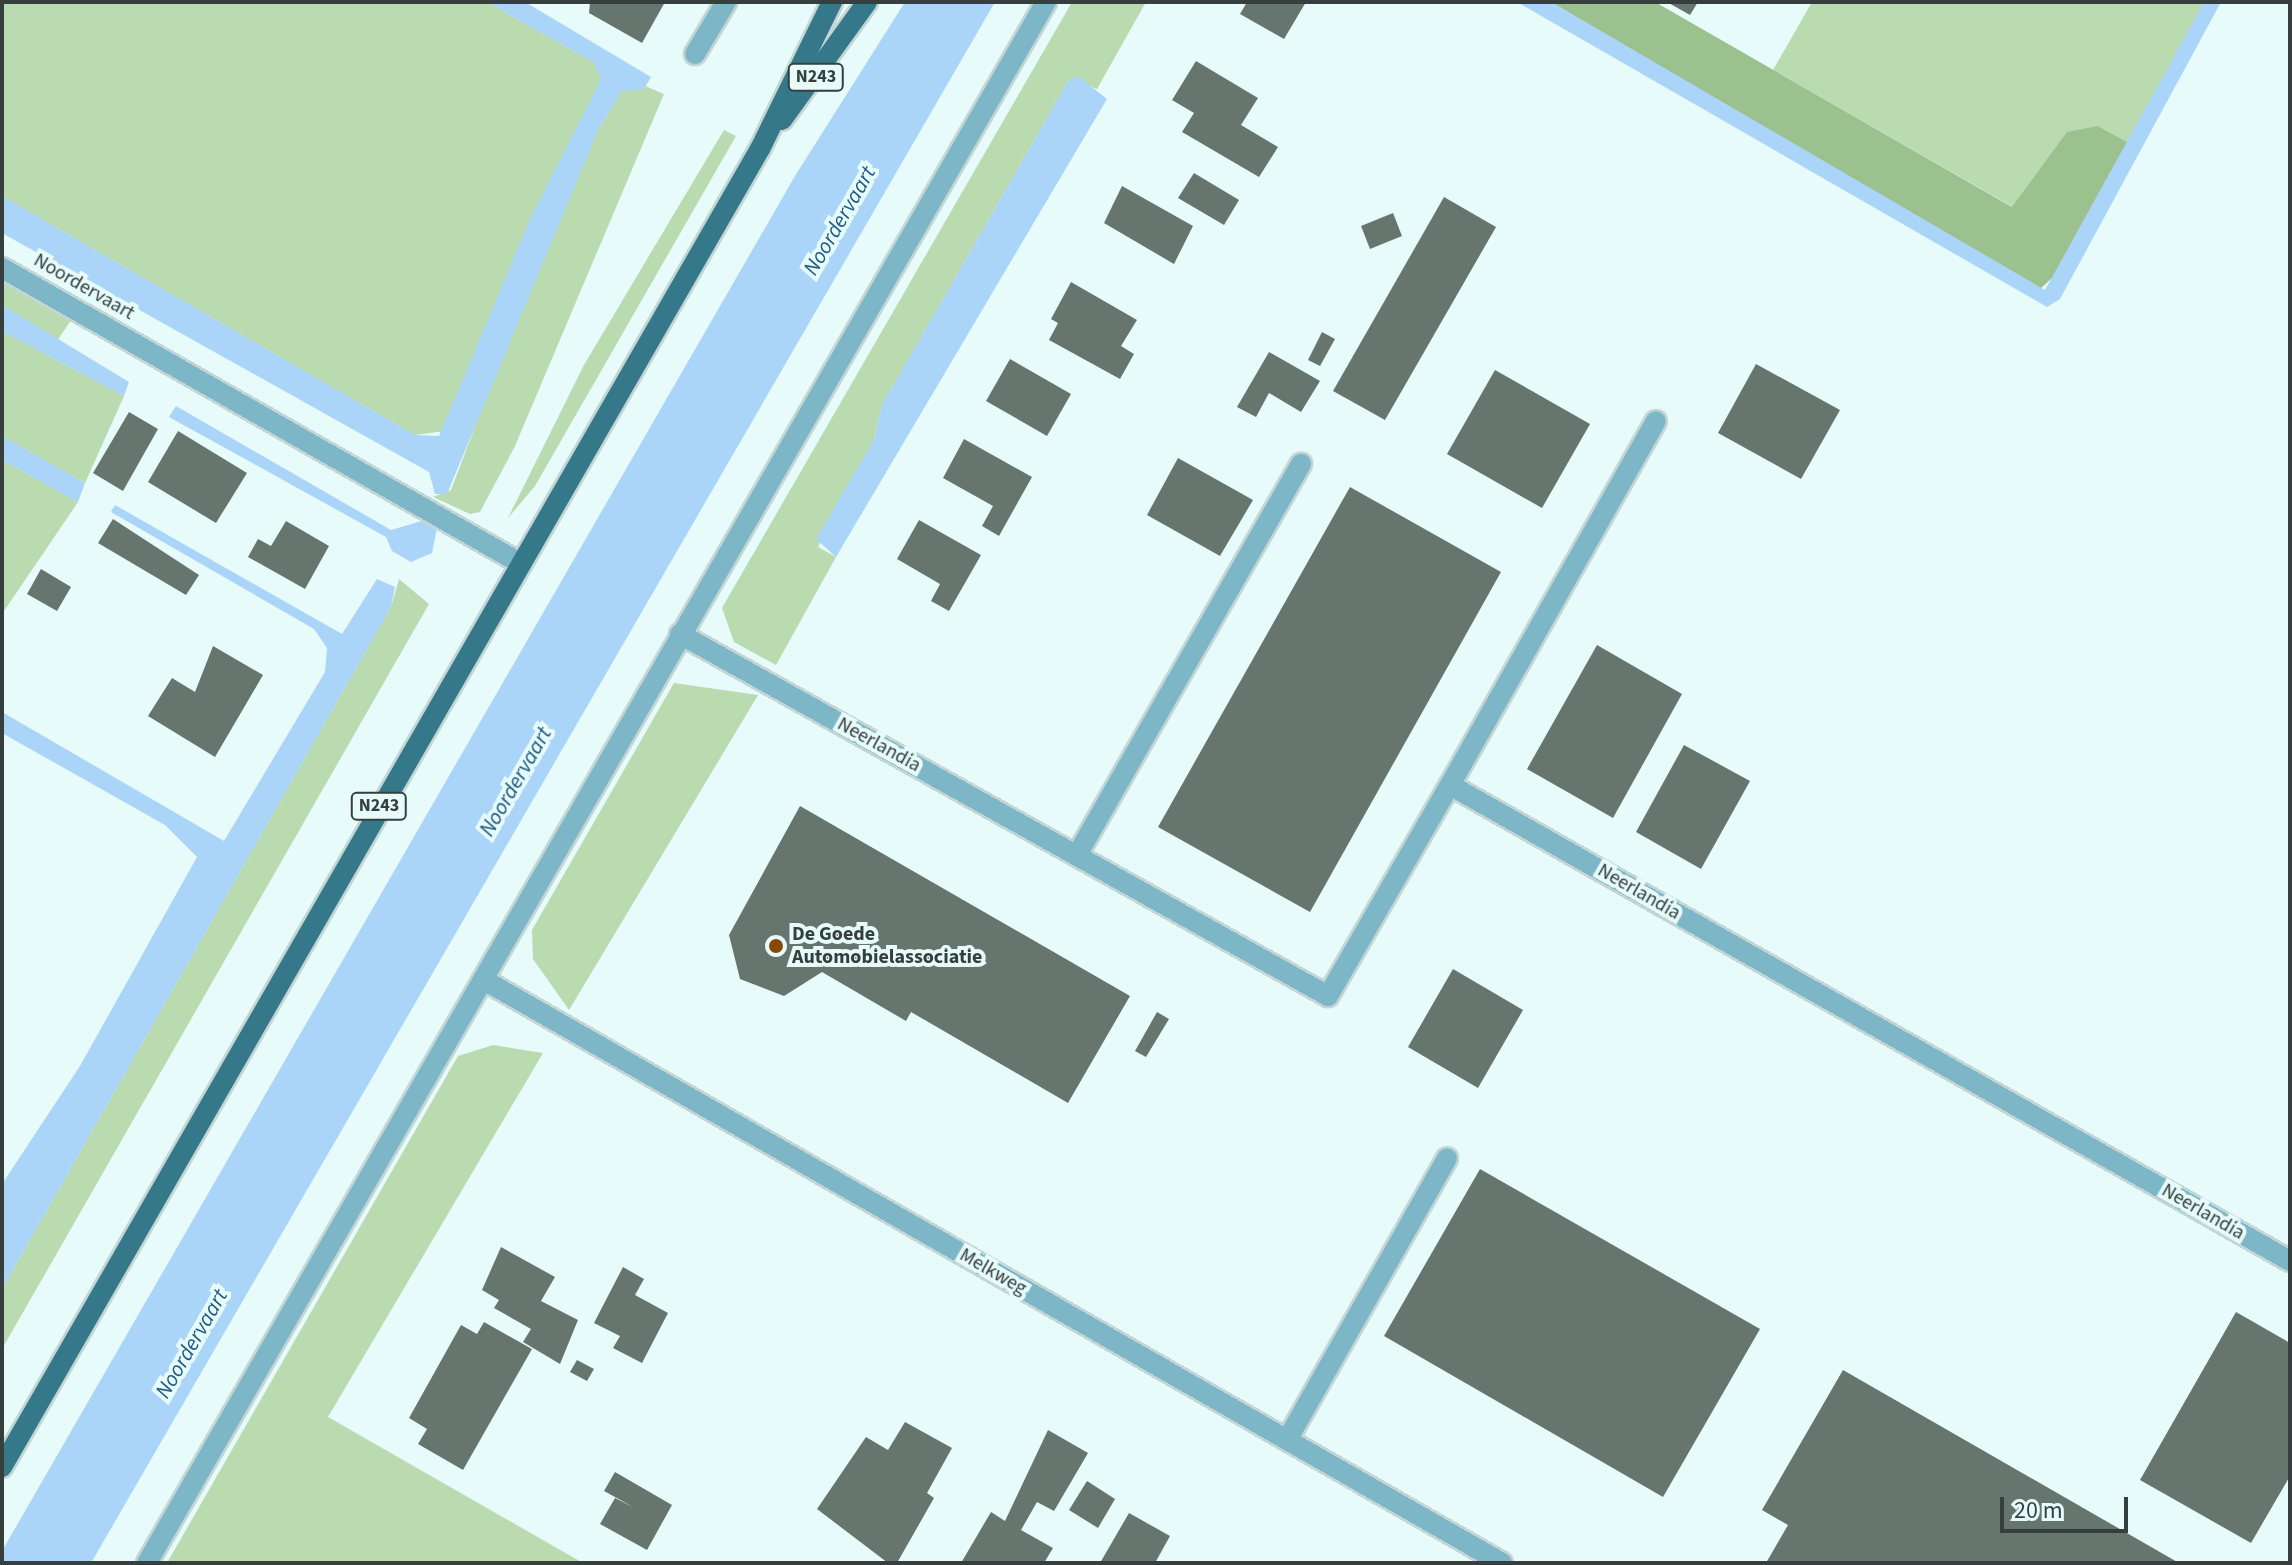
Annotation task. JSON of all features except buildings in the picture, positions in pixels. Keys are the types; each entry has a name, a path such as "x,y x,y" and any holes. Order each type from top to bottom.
{"main road":[{"name":"N243","path":"2,1467 518,562 760,149 832,2"},
{"name":"N243","path":"760,149 867,2"}],"street":[{"path":"695,54 726,2"},
{"path":"147,1563 1046,2"},
{"name":"Noordervaart","path":"2,268 518,562"},
{"path":"1450,785 1656,421"},
{"path":"1077,855 1301,464"},
{"name":"Neerlandia","path":"680,634 1328,996 1450,785 2290,1261"},
{"name":"Melkweg","path":"484,980 1502,1563"},
{"path":"1287,1440 1447,1158"}],"green space":[{"path":"2,2 487,2 593,62 602,73 599,89 530,219 445,431 415,435 2,196"},
{"path":"1072,2 1146,2 1097,89 1070,78 882,405 874,440 818,547 836,557 776,665 734,642 722,608"},
{"path":"1551,2 1655,2 2012,207 2067,132 2098,126 2129,143 2064,267 2040,289"},
{"path":"1812,2 2204,2 2129,143 2098,126 2013,207 1773,70"},
{"path":"645,86 664,94 515,446 480,512 470,514 433,497 451,490 534,271 599,128 622,91"},
{"path":"724,130 736,136 535,486 508,518 584,365"},
{"path":"2,281 71,320 57,341 2,305"},
{"path":"2,331 124,396 85,483 2,436"},
{"path":"2,460 78,502 2,614"},
{"path":"399,579 429,604 2,1349 2,1289 391,607"},
{"path":"674,683 758,695 569,1010 533,959 532,930"},
{"path":"493,1045 543,1053 328,1417 583,1563 167,1563 458,1056"}],"water":[{"path":"487,2 525,2 651,77 644,89 622,91 599,128 447,494 435,494 429,472 2,233 2,196 415,435 439,436 530,219 601,79 593,62"},
{"path":"905,2 995,2 91,1563 2,1563 2,1551 795,176"},
{"path":"1517,2 1551,2 2045,290 2204,2 2221,2 2060,299 2047,307"},
{"path":"1079,77 1107,99 836,557 816,539 874,440 882,405 1070,78"},
{"path":"2,305 129,382 124,396 2,331"},
{"path":"176,406 391,530 425,520 437,528 432,553 411,562 392,551 386,537 169,417"},
{"path":"2,436 85,483 78,502 2,460"},
{"path":"115,505 342,634 377,579 395,587 391,607 2,1289 2,1184 80,1066 197,857 165,825 2,733 2,712 224,841 325,672 327,648 314,629 111,512"}],"place":[{"name":"De Goede Automobielassociatie","path":"776,946"}]}
